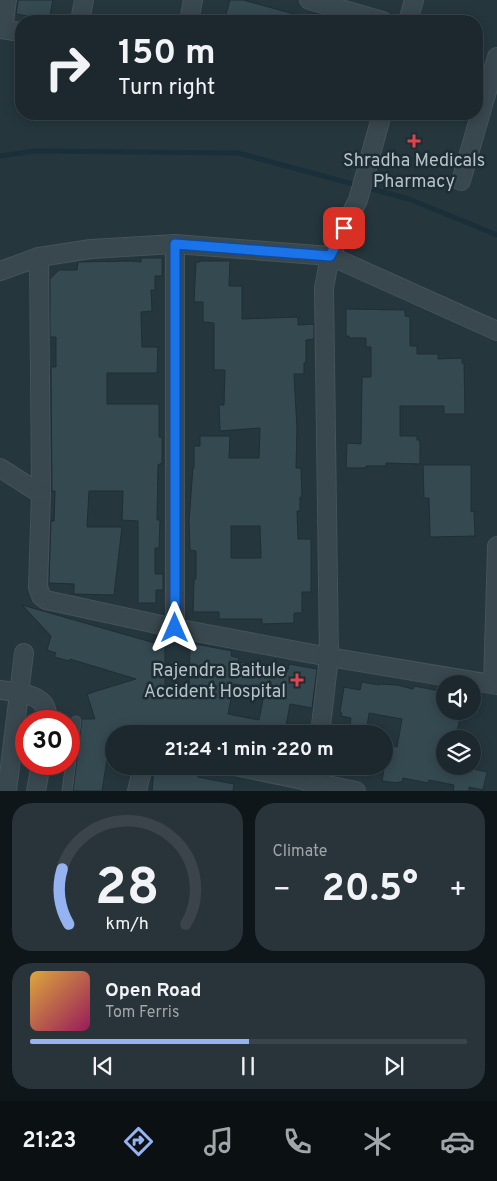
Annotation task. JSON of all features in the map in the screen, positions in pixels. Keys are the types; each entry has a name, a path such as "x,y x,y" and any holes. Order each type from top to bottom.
{"street":[{"path":"7,0 1,29 15,31"},
{"path":"81,15 84,0"},
{"path":"190,15 193,0"},
{"path":"308,0 362,15"},
{"path":"410,15 414,0"},
{"path":"483,105 497,57"},
{"path":"321,725 329,657 324,288 330,256 358,200 380,120"},
{"path":"461,181 479,120"},
{"path":"175,244 175,628"},
{"path":"0,271 39,257 91,249 175,244 330,256 497,331"},
{"path":"39,257 41,494 38,587 41,596 46,600 175,628 329,657 495,685 497,546"},
{"path":"0,468 41,494"},
{"path":"7,791 24,653"},
{"path":"0,690 35,698 44,703 48,710"},
{"path":"36,791 39,775"},
{"path":"138,791 141,775"},
{"path":"286,775 356,791"}],"lane":[{"path":"67,791 69,775"}],"building":[{"path":"18,0 53,0 50,15 16,14"},
{"path":"230,0 243,0 298,15 226,15"},
{"path":"141,258 162,258 162,276 155,276 155,290 151,290 152,311 141,312 142,347 158,347 157,373 107,373 107,404 159,404 159,437 162,437 162,463 158,465 157,520 160,520 159,548 155,548 155,574 163,574 163,590 156,590 156,603 138,603 138,521 122,520 123,491 89,491 87,527 122,527 114,595 74,594 74,584 49,583 51,521 54,521 55,491 52,491 51,367 56,367 56,337 50,337 50,279 59,270 77,270 78,262 141,262"},
{"path":"230,261 229,286 242,286 242,319 298,317 298,325 314,324 314,339 306,340 304,374 294,374 297,429 296,468 301,468 302,497 300,497 300,511 297,511 298,539 311,539 311,592 302,592 302,613 294,613 294,623 262,624 262,619 219,619 219,612 193,612 196,551 190,550 189,520 194,446 200,446 200,436 230,436 229,458 259,458 260,428 220,431 219,405 224,405 225,370 214,370 214,323 203,322 203,302 194,302 196,262","holes":["231,526 260,526 261,558 231,558"]},
{"path":"346,309 405,310 405,316 410,317 410,346 417,346 417,354 438,354 438,359 462,358 462,363 464,363 465,414 444,414 444,406 400,406 400,436 417,436 417,440 420,440 420,464 386,463 386,466 346,468 347,443 361,444 362,377 371,377 371,347 366,347 366,338 349,338 349,336 346,336"},
{"path":"423,465 471,465 471,512 474,511 475,536 430,537 429,498 424,498"},
{"path":"22,605 165,646 165,688 189,688 190,643 232,651 231,656 239,658 238,662 288,670 289,664 317,669 312,708 290,704 286,725 105,725 105,772 102,791 73,791 75,775 80,775 82,719 95,719 87,694 136,679 70,659 69,661 54,657 56,653 47,650 51,636","holes":["234,684 265,689 259,720 228,714"]},
{"path":"362,682 379,685 397,685 413,689 414,686 436,690 436,720 460,720 457,730 436,730 436,775 481,775 481,771 487,772 483,790 469,787 469,791 453,791 454,785 429,780 428,783 403,778 402,782 398,783 382,781 383,775 393,775 393,746 397,747 402,719 369,713 367,725 350,725 351,718 341,716 342,713 340,712 344,687 360,690"},
{"path":"153,775 198,775 198,777 234,784 233,791 152,791"}],"waterway":[{"path":"0,156 34,151 238,153 409,199 497,235"}],"place":[{"name":"Shradha Medicals Pharmacy","path":"414,141"},
{"name":"Rajendra Baitule Accident Hospital","path":"297,680"}],"route":[{"path":"175,628 175,244 330,256 344,228"}]}
